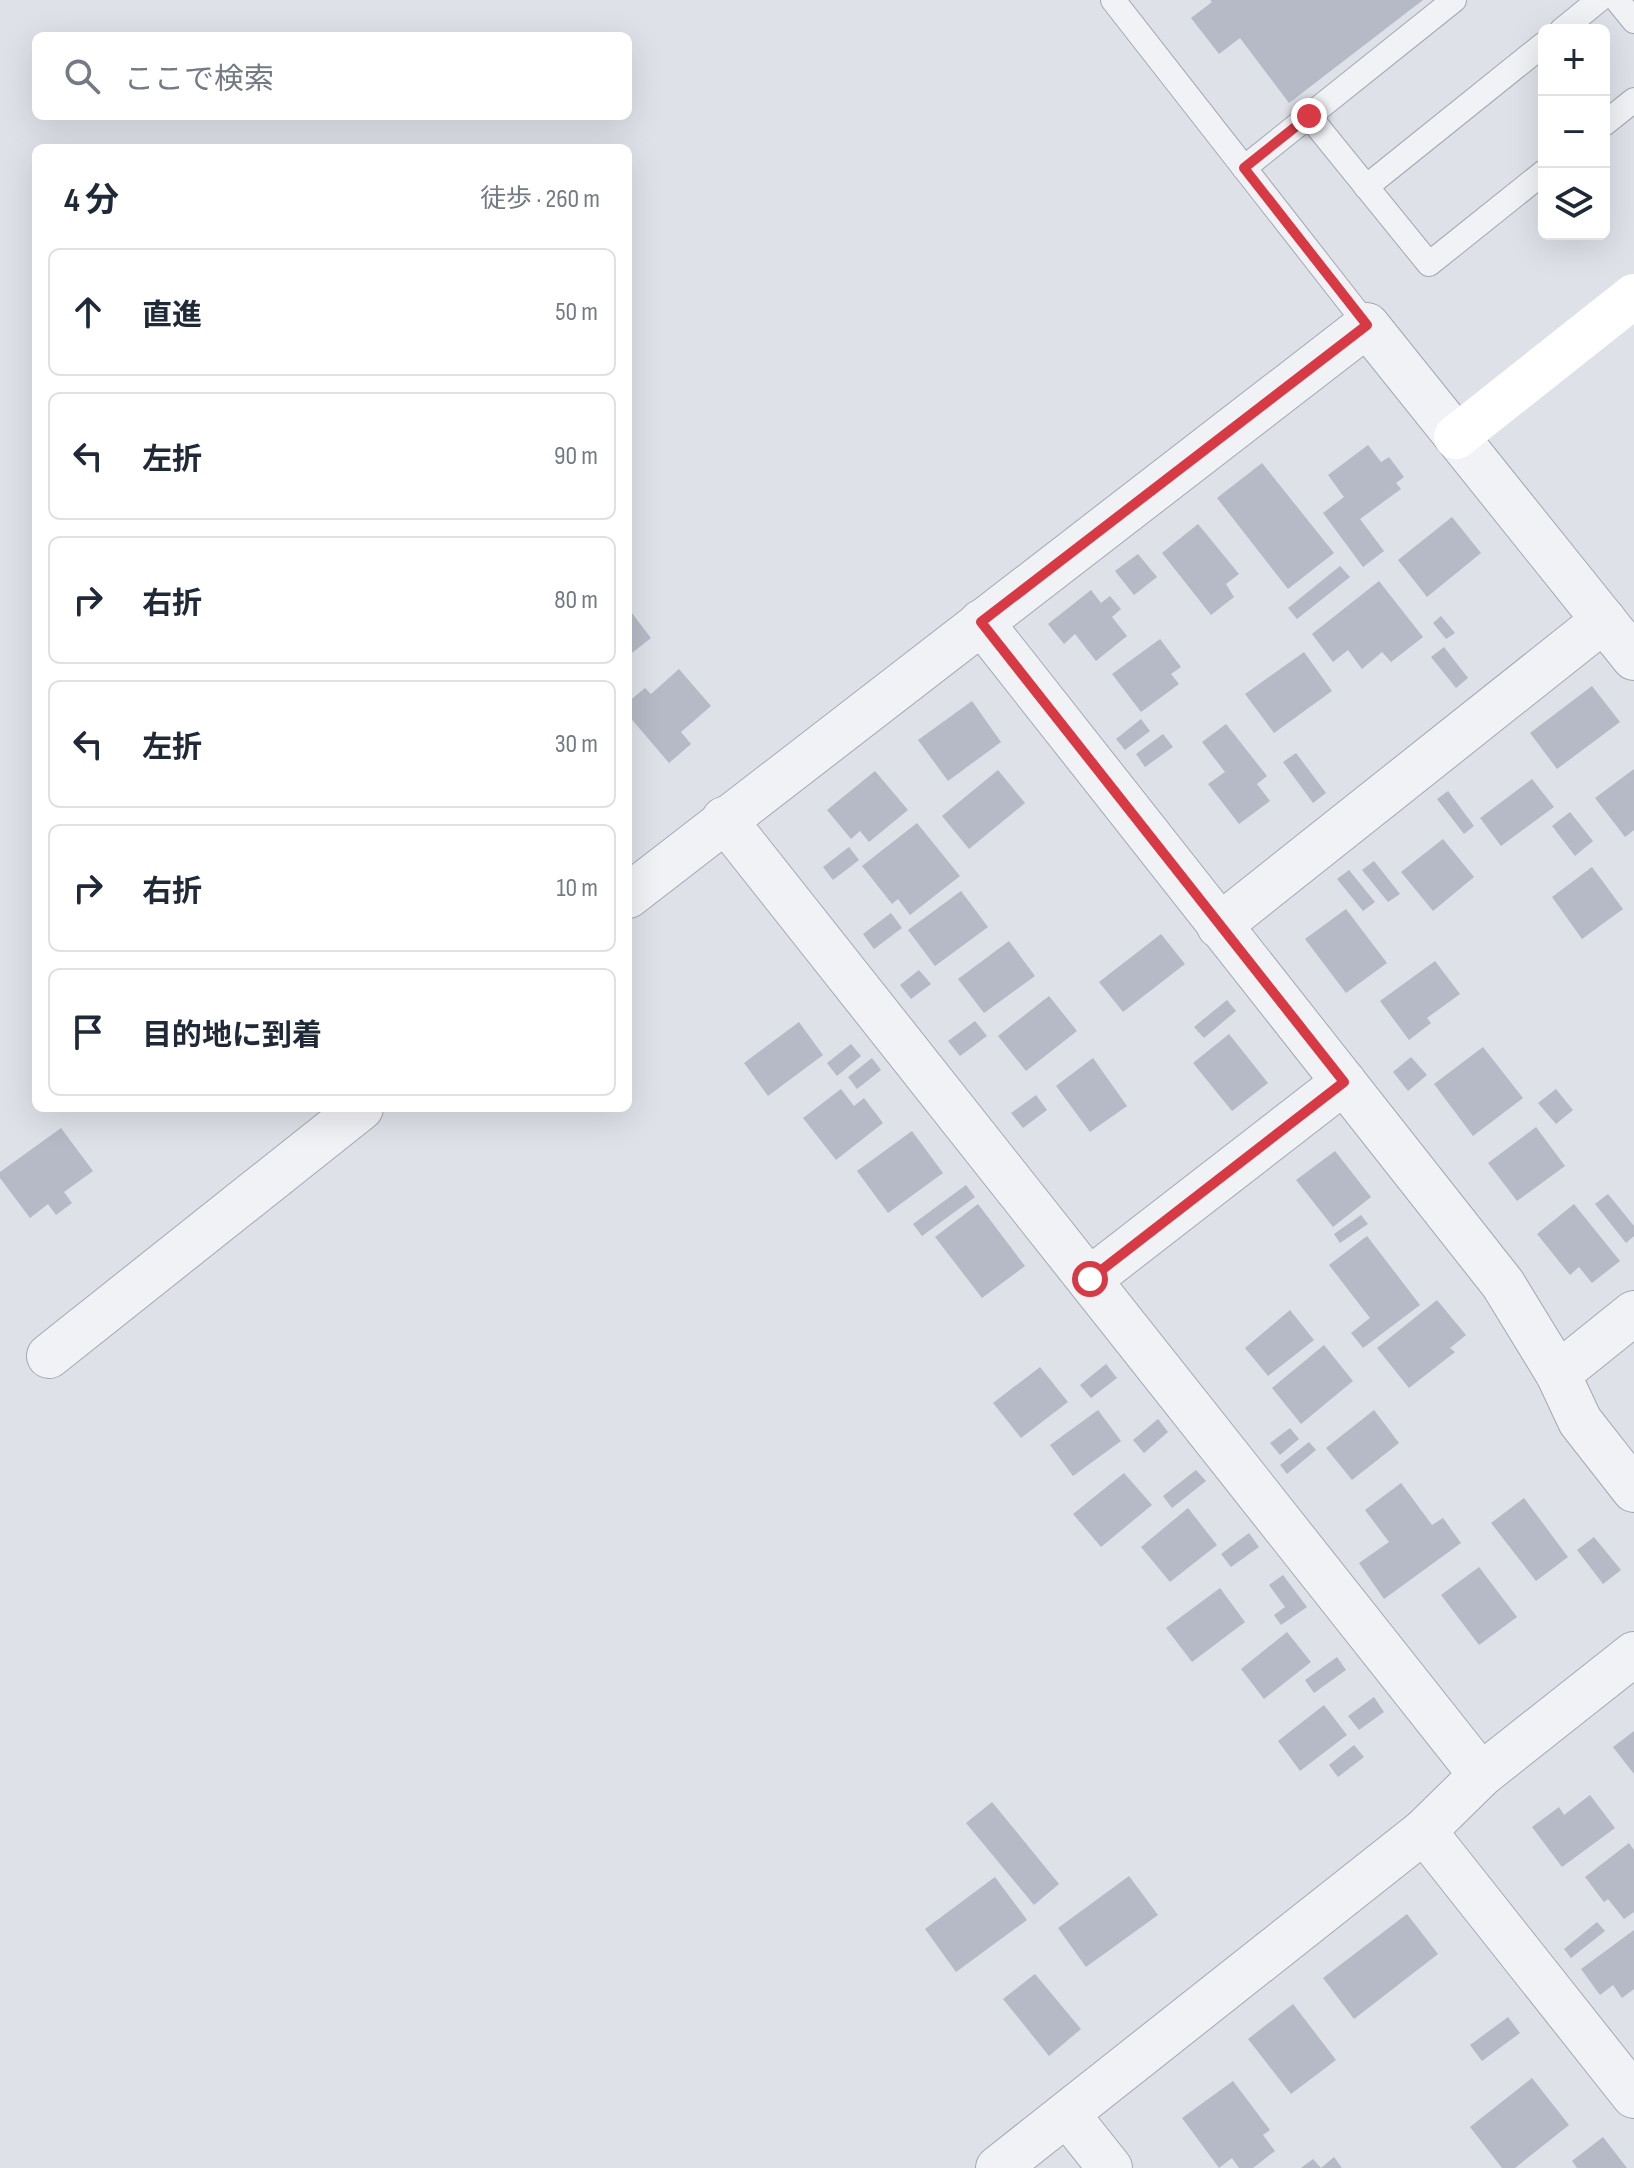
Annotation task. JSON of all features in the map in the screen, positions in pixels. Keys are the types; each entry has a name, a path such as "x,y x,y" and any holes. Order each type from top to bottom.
{"street":[{"path":"1456,437 1634,296"},
{"path":"632,893 1367,325 1634,658"},
{"path":"1219,926 1604,620"},
{"path":"981,622 1503,1284 1558,1374 1580,1421 1634,1490"},
{"path":"724,819 1481,1775"},
{"path":"1090,1279 1344,1082"},
{"path":"49,1356 356,1112"},
{"path":"1558,1374 1634,1313"},
{"path":"998,2168 1424,1831 1481,1775 1634,1654"},
{"path":"1424,1831 1634,2096"},
{"path":"1067,2114 1110,2168"}],"lane":[{"path":"1113,0 1367,325"},
{"path":"1244,168 1454,0"},
{"path":"1569,24 1599,0"},
{"path":"1617,0 1634,21"},
{"path":"1366,187 1538,49"},
{"path":"1610,119 1634,100"},
{"path":"1309,116 1429,264 1538,177"}],"building":[{"path":"1210,0 1423,0 1289,103 1240,38 1219,54 1191,18 1212,2"},
{"path":"1368,445 1381,462 1389,457 1404,477 1396,483 1401,489 1360,519 1384,551 1363,567 1323,513 1344,497 1328,475"},
{"path":"1262,463 1334,553 1288,589 1217,498"},
{"path":"1452,517 1481,553 1427,597 1398,560"},
{"path":"1198,524 1239,574 1226,584 1234,597 1211,615 1162,553"},
{"path":"1138,554 1157,577 1134,595 1115,571"},
{"path":"1340,566 1350,577 1297,619 1288,608"},
{"path":"1379,581 1423,637 1391,662 1382,652 1362,669 1348,650 1333,662 1312,634"},
{"path":"1091,590 1101,603 1110,596 1121,609 1112,617 1127,636 1096,661 1075,634 1064,644 1048,624"},
{"path":"632,613 651,638 632,653"},
{"path":"1441,616 1455,633 1446,639 1433,623"},
{"path":"1160,639 1181,667 1171,674 1179,684 1141,712 1112,674"},
{"path":"1444,647 1468,678 1456,688 1431,657"},
{"path":"1304,652 1332,691 1274,733 1245,694"},
{"path":"679,669 711,706 681,732 691,744 669,763 632,720 632,699 645,688 651,694"},
{"path":"1592,686 1620,722 1557,769 1530,733"},
{"path":"972,701 1001,742 948,781 918,740"},
{"path":"1141,719 1150,731 1125,750 1116,739"},
{"path":"1226,724 1267,776 1257,784 1270,801 1239,824 1208,784 1225,772 1202,742"},
{"path":"1163,734 1173,747 1145,767 1136,754"},
{"path":"1296,753 1326,793 1313,803 1283,762"},
{"path":"1634,769 1634,830 1625,837 1595,798"},
{"path":"998,770 1025,803 969,849 942,816"},
{"path":"875,771 908,810 869,842 860,831 851,839 827,810"},
{"path":"1532,779 1554,807 1501,846 1480,818"},
{"path":"1448,791 1474,826 1464,834 1437,799"},
{"path":"1570,812 1593,841 1575,856 1552,826"},
{"path":"917,823 960,876 910,915 898,899 892,904 862,866"},
{"path":"1443,839 1474,877 1433,911 1401,872"},
{"path":"849,847 859,860 833,880 823,867"},
{"path":"1374,861 1400,894 1388,902 1362,870"},
{"path":"1592,867 1623,909 1582,939 1552,897"},
{"path":"1349,870 1375,902 1363,911 1337,879"},
{"path":"961,891 988,927 935,966 908,930"},
{"path":"1346,909 1387,963 1346,993 1305,939"},
{"path":"891,913 902,928 874,949 863,934"},
{"path":"1161,934 1185,964 1123,1012 1099,982"},
{"path":"1009,941 1035,976 984,1013 958,979"},
{"path":"1435,961 1460,994 1427,1018 1431,1023 1409,1040 1380,1001"},
{"path":"919,970 931,984 911,999 900,985"},
{"path":"1049,996 1077,1031 1026,1071 998,1036"},
{"path":"1227,1000 1236,1011 1204,1038 1194,1027"},
{"path":"975,1021 987,1036 960,1056 948,1041"},
{"path":"799,1022 823,1055 768,1096 744,1063"},
{"path":"1229,1034 1268,1083 1232,1111 1193,1063"},
{"path":"851,1044 861,1056 837,1076 827,1063"},
{"path":"1483,1047 1523,1098 1473,1136 1434,1084"},
{"path":"1411,1057 1427,1075 1408,1091 1393,1072"},
{"path":"872,1058 881,1070 857,1089 848,1077"},
{"path":"1093,1058 1127,1106 1090,1132 1056,1086"},
{"path":"841,1089 854,1106 864,1098 883,1123 836,1160 803,1118"},
{"path":"1556,1089 1573,1110 1556,1124 1538,1103"},
{"path":"1036,1095 1047,1110 1023,1128 1011,1113"},
{"path":"1536,1127 1565,1166 1517,1201 1488,1163"},
{"path":"61,1128 93,1171 64,1192 72,1203 56,1215 48,1204 30,1218 0,1178 0,1172"},
{"path":"912,1131 943,1173 888,1213 857,1171"},
{"path":"1335,1151 1371,1197 1333,1227 1296,1180"},
{"path":"966,1185 975,1197 922,1236 913,1224"},
{"path":"1608,1194 1634,1226 1634,1236 1626,1243 1595,1204"},
{"path":"978,1204 1025,1266 982,1298 935,1237"},
{"path":"1574,1204 1620,1261 1592,1283 1579,1267 1570,1275 1537,1234"},
{"path":"1361,1215 1368,1224 1340,1243 1334,1234"},
{"path":"1367,1236 1420,1305 1363,1348 1351,1333 1370,1318 1329,1265"},
{"path":"1437,1300 1466,1335 1450,1348 1455,1352 1409,1388 1377,1348"},
{"path":"1290,1310 1314,1340 1268,1376 1245,1348"},
{"path":"1324,1345 1353,1381 1301,1424 1272,1388"},
{"path":"1106,1364 1117,1378 1091,1398 1080,1385"},
{"path":"1040,1367 1068,1402 1021,1438 993,1403"},
{"path":"1098,1410 1121,1441 1073,1476 1050,1445"},
{"path":"1374,1410 1399,1443 1352,1480 1326,1448"},
{"path":"1158,1419 1168,1432 1144,1453 1133,1440"},
{"path":"1290,1428 1299,1439 1280,1455 1270,1443"},
{"path":"1309,1442 1316,1450 1287,1474 1280,1465"},
{"path":"1196,1470 1206,1481 1172,1508 1163,1496"},
{"path":"1124,1473 1152,1505 1101,1547 1073,1514"},
{"path":"1401,1483 1432,1525 1443,1518 1461,1543 1384,1599 1359,1563 1389,1542 1365,1510"},
{"path":"1524,1498 1568,1557 1536,1581 1491,1523"},
{"path":"1188,1508 1217,1545 1170,1582 1141,1547"},
{"path":"1249,1533 1259,1547 1231,1567 1221,1554"},
{"path":"1594,1537 1621,1570 1603,1584 1577,1550"},
{"path":"1479,1567 1517,1617 1479,1645 1441,1595"},
{"path":"1283,1575 1307,1607 1281,1625 1274,1615 1285,1607 1269,1585"},
{"path":"1220,1588 1245,1622 1192,1662 1166,1628"},
{"path":"1287,1632 1311,1662 1264,1699 1241,1669"},
{"path":"1337,1657 1346,1670 1314,1693 1305,1680"},
{"path":"1374,1697 1384,1712 1359,1730 1348,1716"},
{"path":"1324,1705 1347,1735 1300,1771 1278,1741"},
{"path":"1634,1731 1634,1774 1613,1747"},
{"path":"1354,1745 1364,1757 1338,1777 1329,1765"},
{"path":"1590,1795 1615,1828 1562,1867 1532,1827 1559,1807 1564,1815"},
{"path":"992,1802 1059,1884 1034,1905 966,1823"},
{"path":"1629,1843 1634,1850 1634,1912 1624,1919 1608,1899 1604,1902 1585,1877"},
{"path":"1129,1876 1158,1915 1086,1967 1058,1928"},
{"path":"995,1877 1027,1920 956,1972 925,1929"},
{"path":"1407,1914 1438,1954 1354,2019 1323,1978"},
{"path":"1597,1922 1605,1931 1571,1958 1564,1949"},
{"path":"1634,1930 1634,1989 1622,1998 1613,1985 1600,1995 1581,1969"},
{"path":"1035,1974 1081,2029 1049,2056 1003,1999"},
{"path":"1293,2004 1336,2060 1291,2094 1248,2039"},
{"path":"1508,2017 1520,2033 1482,2061 1470,2045"},
{"path":"1532,2078 1569,2125 1515,2168 1502,2168 1470,2127"},
{"path":"1233,2081 1270,2130 1263,2135 1275,2151 1253,2168 1239,2168 1232,2158 1219,2168 1182,2118"},
{"path":"1603,2137 1627,2168 1577,2168 1572,2161"},
{"path":"1334,2157 1342,2168 1321,2168"},
{"path":"1313,2159 1321,2168 1301,2168"}],"route":[{"path":"1090,1279 1344,1082 981,622 1367,325 1244,168 1309,116"}]}
